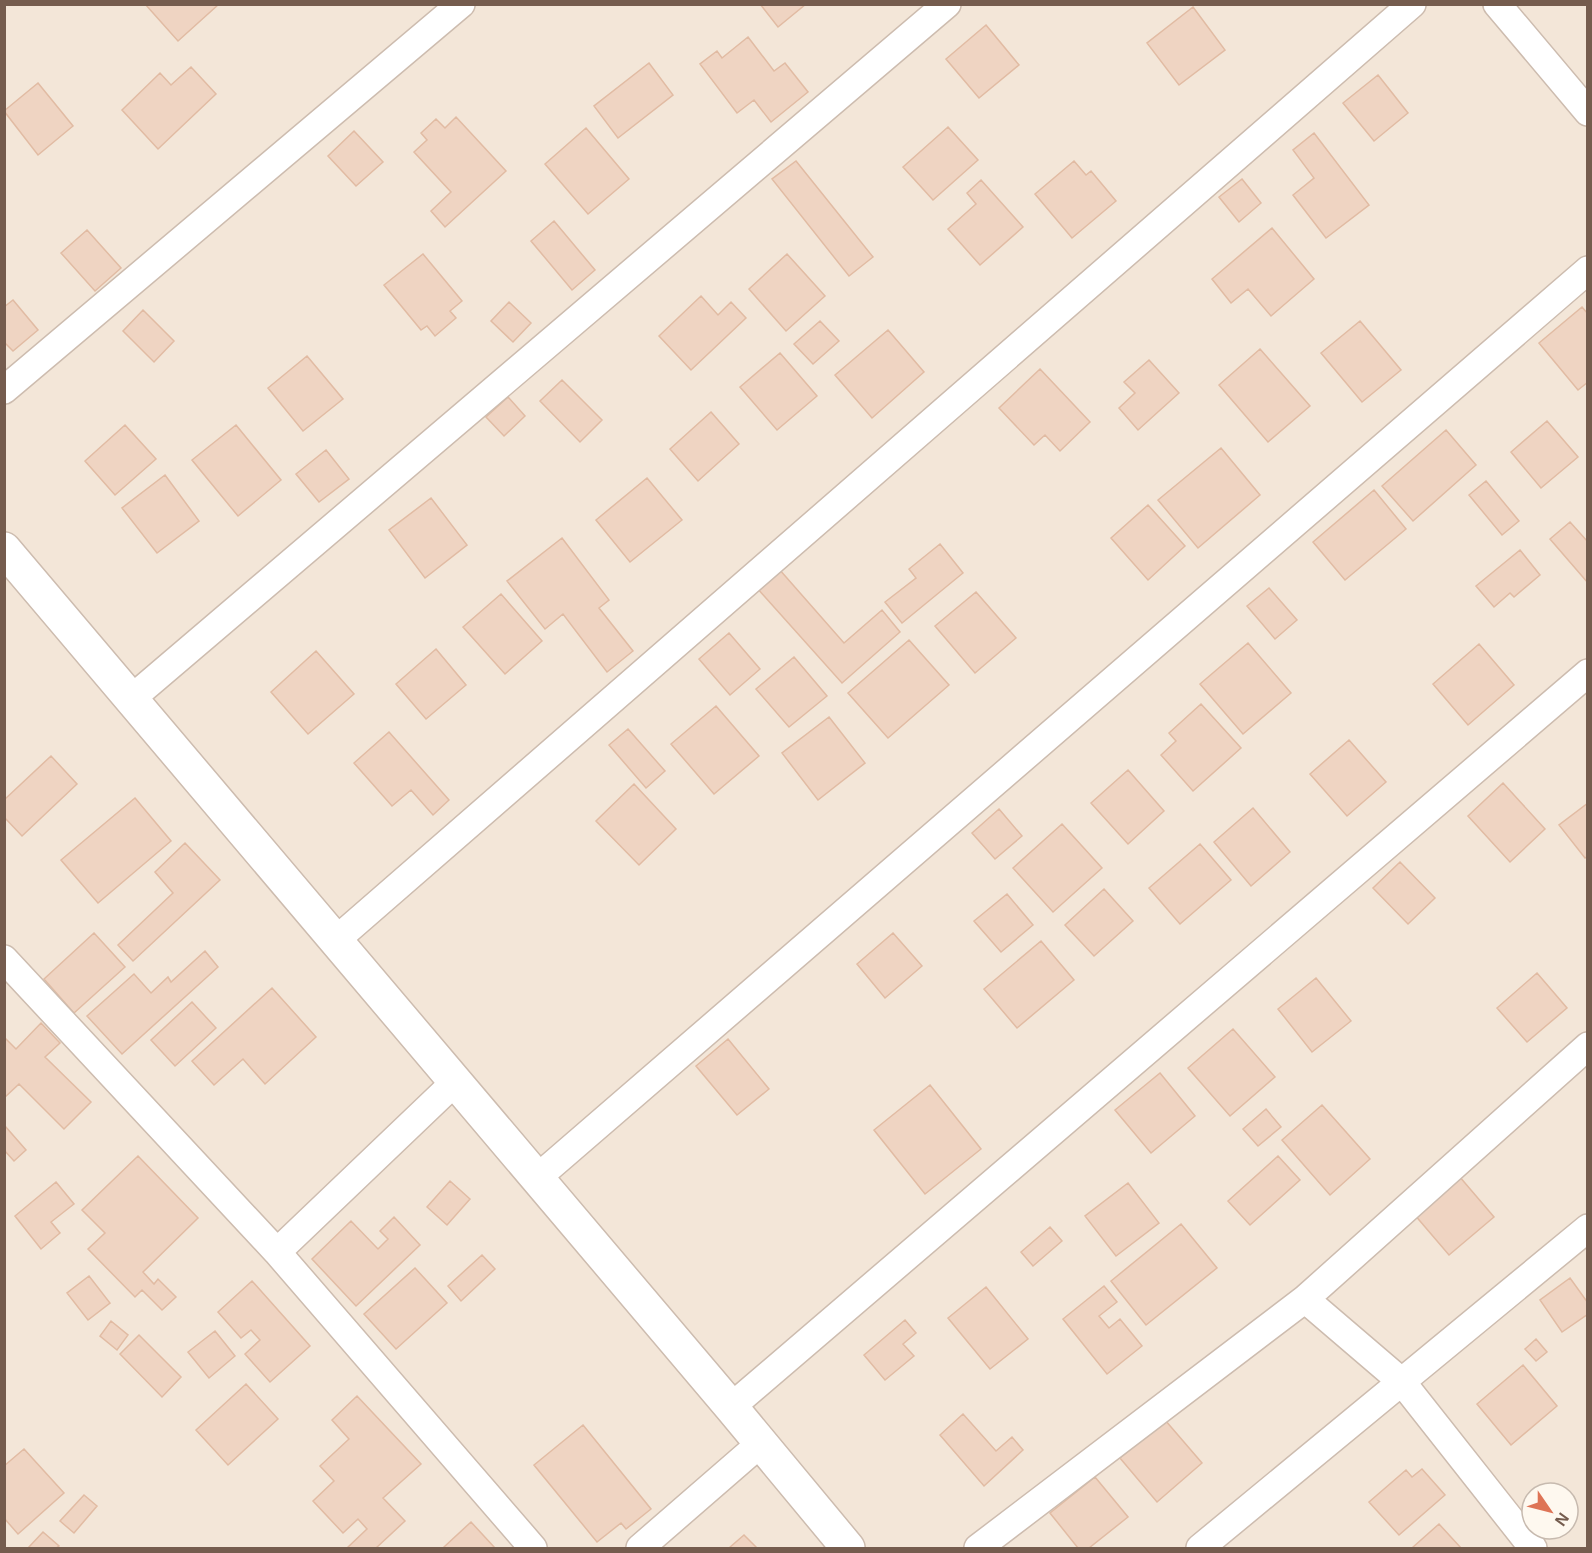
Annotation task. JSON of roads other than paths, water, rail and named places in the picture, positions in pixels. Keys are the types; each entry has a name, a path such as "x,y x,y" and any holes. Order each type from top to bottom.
{"street":[{"path":"4,390 461,4"},
{"path":"131,699 947,4"},
{"path":"336,940 1412,4"},
{"path":"1497,4 1587,112"},
{"path":"537,1178 1587,270"},
{"path":"4,549 848,1548"},
{"path":"731,1407 1587,673"},
{"path":"4,959 277,1252 533,1548"},
{"path":"978,1548 1305,1299 1587,1046"},
{"path":"277,1252 455,1082"},
{"path":"1200,1548 1587,1228"},
{"path":"1305,1299 1402,1382 1533,1548"},
{"path":"640,1548 761,1443"}]}
